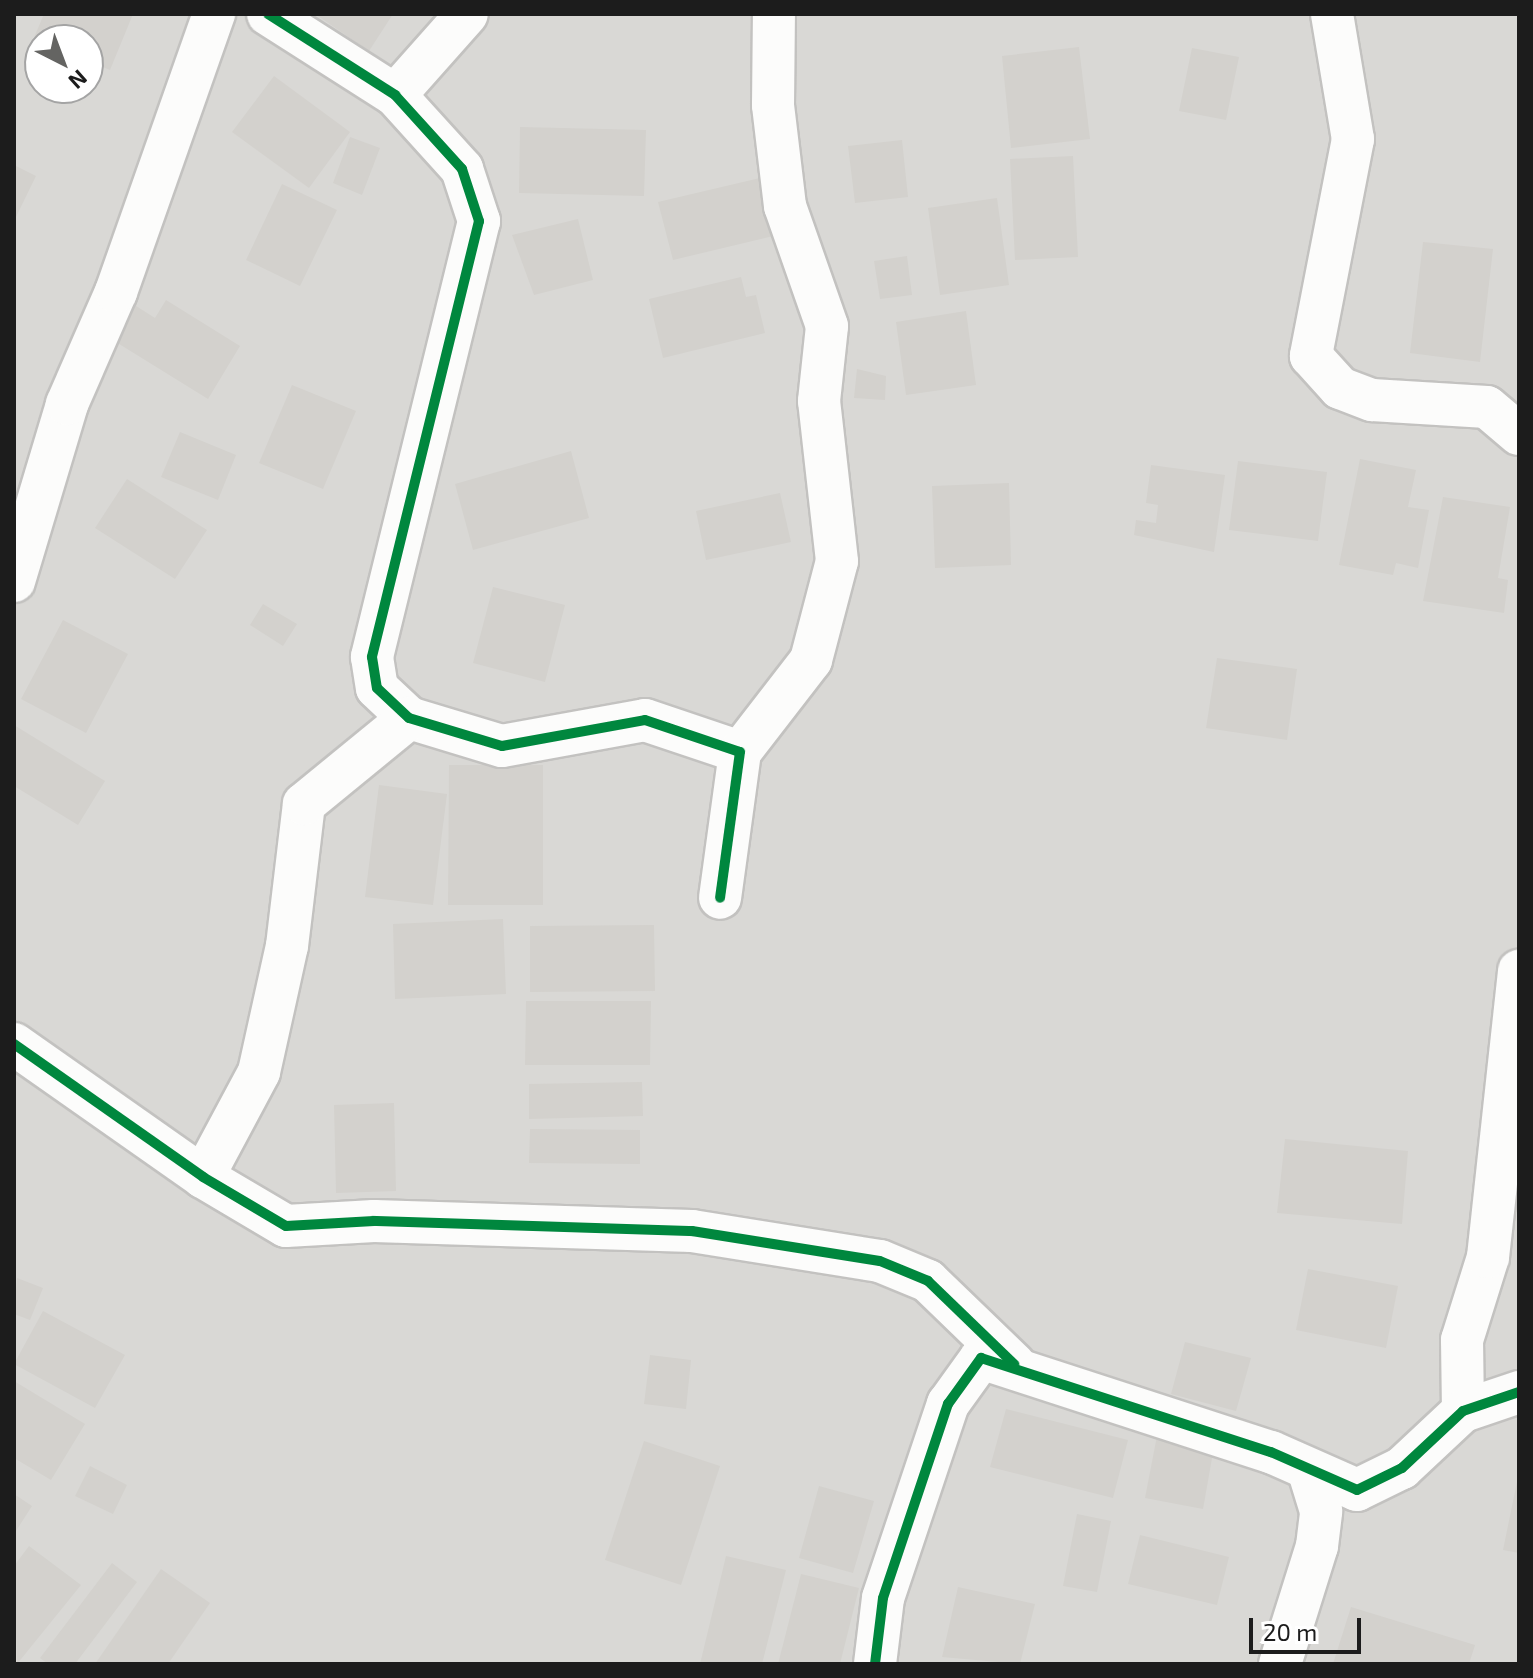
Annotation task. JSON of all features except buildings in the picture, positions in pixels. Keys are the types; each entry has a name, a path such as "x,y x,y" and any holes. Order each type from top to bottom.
{"street":[{"path":"14,581 67,404 116,292 214,14"},
{"path":"268,14 395,95 462,169 479,221 372,657 382,695 409,718 469,739 521,747 645,720 740,752"},
{"path":"395,95 467,14"},
{"path":"720,898 740,752 811,660 837,561 819,401 827,326 785,206 773,105 774,14"},
{"path":"1332,14 1353,139 1311,356 1340,388 1372,400 1487,407 1519,434"},
{"path":"203,1177 259,1072 287,946 304,804 409,718"},
{"path":"1463,1411 1462,1340 1488,1257 1519,971"},
{"path":"14,1044 203,1177 286,1226 374,1221 692,1231 880,1261 928,1281 1014,1364"},
{"path":"875,1664 883,1598 934,1400 981,1358 1014,1364 1357,1490"},
{"path":"1280,1664 1321,1511 1342,1490 1357,1490 1402,1468 1463,1411 1519,1392"},
{"path":"1309,1472 1321,1511"}],"shaded area":[{"path":"14,14 1519,14 1519,1664 14,1664"}],"cycle path":[{"path":"268,14 395,95 462,169 479,221 372,657 377,688 409,718 502,746 645,720 740,752 720,898"},
{"path":"14,1044 203,1177 286,1226 374,1221 692,1231 880,1261 928,1281 1014,1364"},
{"path":"875,1664 883,1598 948,1404 981,1358 1271,1452 1357,1490 1402,1468 1463,1411 1519,1392"}]}
